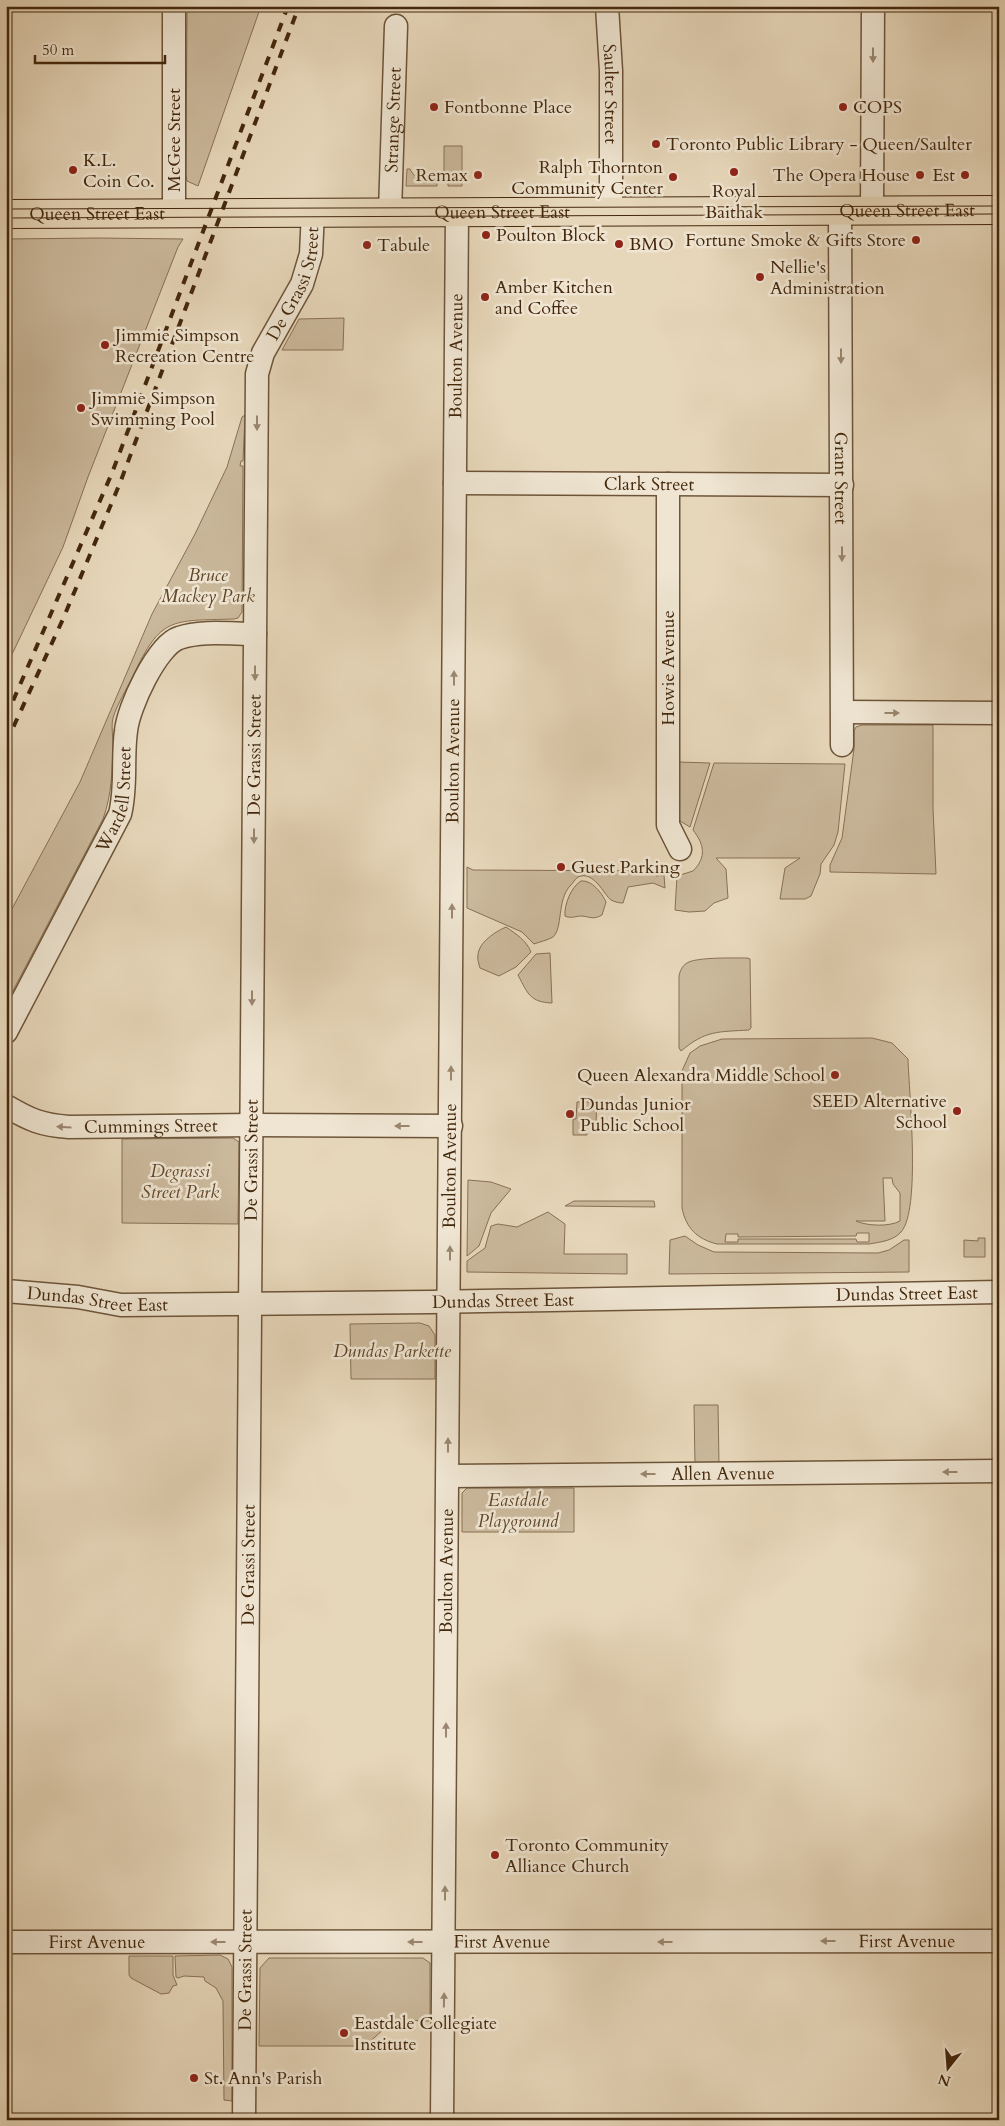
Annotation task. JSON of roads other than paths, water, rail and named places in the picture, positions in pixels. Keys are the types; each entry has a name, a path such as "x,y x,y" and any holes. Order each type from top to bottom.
{"main road":[{"name":"Queen Street East","path":"6,214 999,210"}],"street":[{"name":"McGee Street","path":"174,6 174,213"},
{"name":"Saulter Street","path":"608,6 611,71 611,211"},
{"path":"872,210 873,6"},
{"name":"Strange Street","path":"390,212 396,26"},
{"name":"Grant Street","path":"840,210 842,745"},
{"name":"De Grassi Street","path":"244,2120 257,374 264,353 302,284 310,254 313,212"},
{"name":"Boulton Avenue","path":"442,2120 450,1302 457,212"},
{"name":"Clark Street","path":"455,482 842,485"},
{"name":"Howie Avenue","path":"668,484 668,825 680,849"},
{"name":"Wardell Street","path":"6,1032 120,814 124,796 126,731 130,713 152,666 165,648 176,638 190,634 255,634"},
{"path":"843,712 999,713"},
{"name":"Cummings Street","path":"6,1106 36,1122 45,1125 61,1126 450,1126"},
{"name":"Dundas Street East","path":"6,1291 78,1297 121,1304 450,1302 999,1292"},
{"name":"Allen Avenue","path":"448,1476 999,1472"},
{"name":"First Avenue","path":"6,1942 999,1942"}],"tram line":[{"path":"6,209 999,206"},
{"path":"6,218 999,214"}],"railway":[{"path":"6,717 112,473 288,6"},
{"path":"6,743 63,619 120,483 299,6"}],"place":[{"name":"Fontbonne Place","path":"434,107"},
{"name":"COPS","path":"843,107"},
{"name":"Toronto Public Library - Queen/Saulter","path":"656,144"},
{"name":"K.L. Coin Co.","path":"73,170"},
{"name":"Royal Baithak","path":"734,172"},
{"name":"Remax","path":"478,175"},
{"name":"The Opera House","path":"920,175"},
{"name":"Est","path":"965,175"},
{"name":"Ralph Thornton Community Center","path":"673,177"},
{"name":"Poulton Block","path":"486,235"},
{"name":"Fortune Smoke & Gifts Store","path":"916,240"},
{"name":"BMO","path":"619,244"},
{"name":"Tabule","path":"367,245"},
{"name":"Nellie's Administration","path":"760,277"},
{"name":"Amber Kitchen and Coffee","path":"485,297"},
{"name":"Jimmie Simpson Recreation Centre","path":"105,345"},
{"name":"Jimmie Simpson Swimming Pool","path":"81,408"},
{"name":"Guest Parking","path":"561,867"},
{"name":"Queen Alexandra Middle School","path":"835,1075"},
{"name":"SEED Alternative School","path":"957,1111"},
{"name":"Dundas Junior Public School","path":"570,1114"},
{"name":"Toronto Community Alliance Church","path":"495,1855"},
{"name":"Eastdale Collegiate Institute","path":"344,2033"},
{"name":"St. Ann's Parish","path":"194,2078"}],"park label":[{"name":"Bruce Mackey Park","path":"208,585"},
{"name":"Degrassi Street Park","path":"180,1181"},
{"name":"Dundas Parkette","path":"392,1351"},
{"name":"Eastdale Playground","path":"518,1510"}]}
